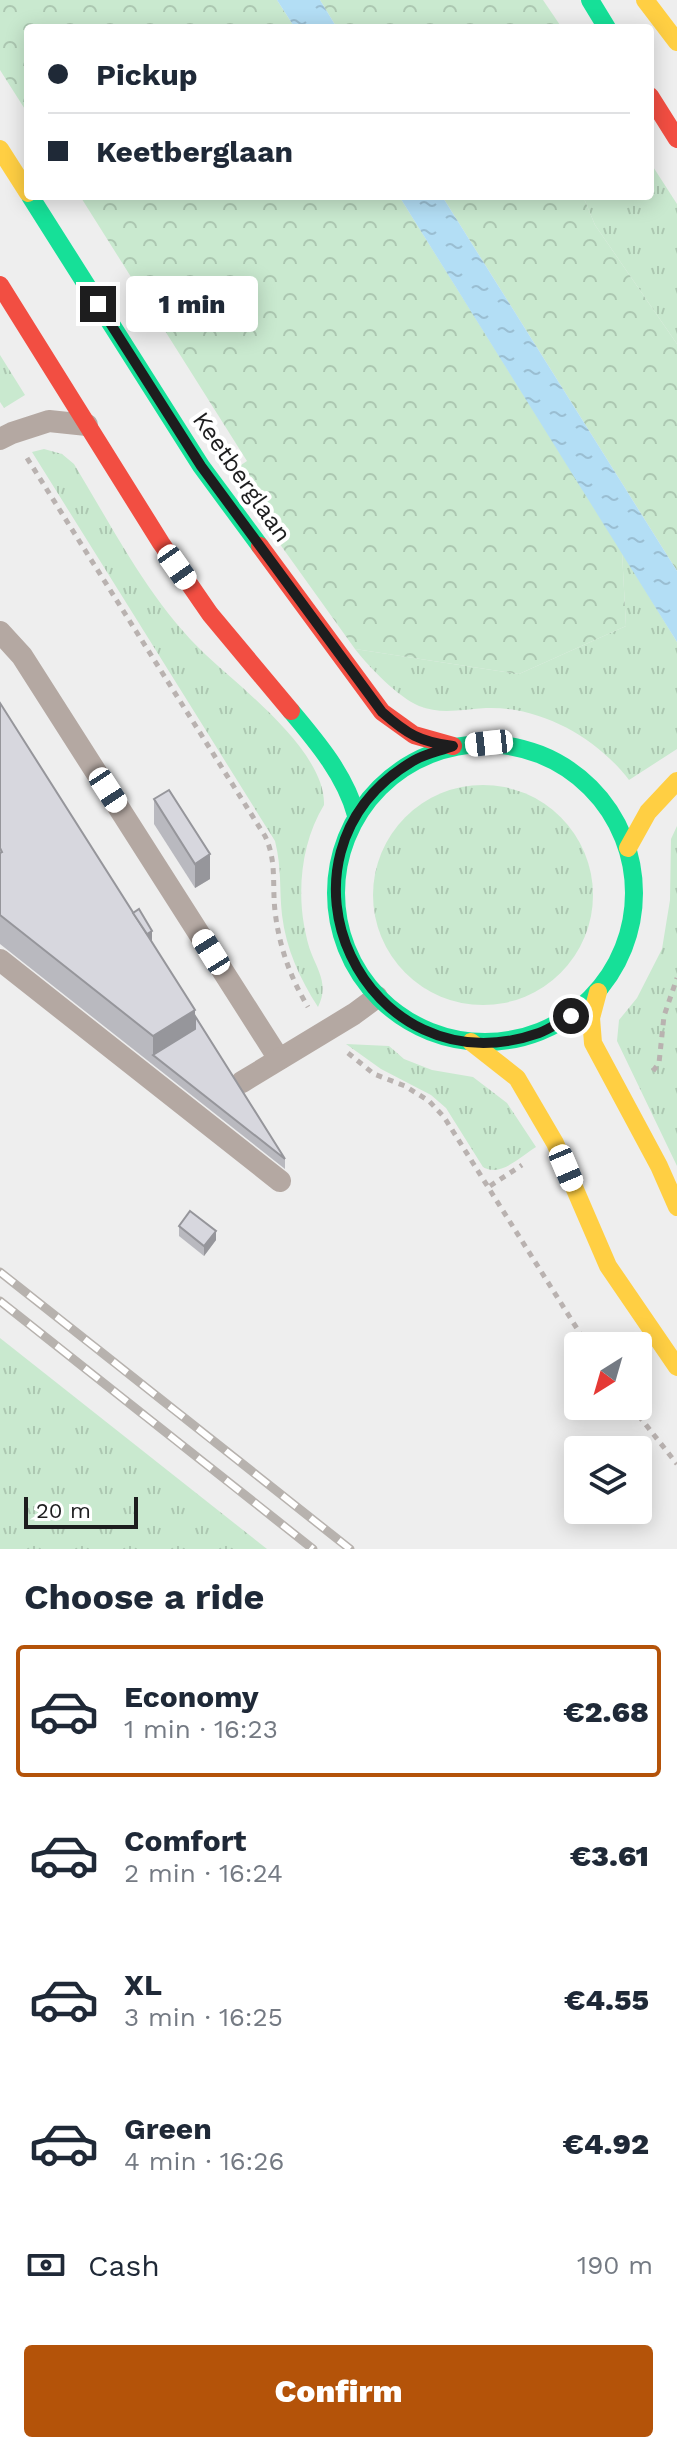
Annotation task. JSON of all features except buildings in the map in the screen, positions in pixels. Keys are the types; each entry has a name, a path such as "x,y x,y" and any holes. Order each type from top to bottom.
{"main road":[{"path":"590,0 605,24"},
{"path":"645,0 677,42"},
{"path":"654,102 677,139"},
{"name":"Keetberglaan","path":"0,149 24,187"},
{"name":"Keetberglaan","path":"32,200 201,466 382,712 408,734 428,743 453,746"},
{"path":"0,285 161,543 210,614 321,747 351,796 356,815"},
{"path":"598,992 571,1016 540,1033 506,1041 471,1042 436,1035 404,1019 377,997 354,965 339,928 335,890 341,851 356,815 381,784 414,760 453,746 489,743 526,749 560,763 590,786 613,814 628,848 635,886 632,924 619,961 598,992 591,1009 590,1027 593,1043 659,1166 677,1207"},
{"path":"628,848 648,812 677,781"},
{"path":"471,1042 517,1078 555,1143 608,1266 677,1367"}],"lane":[{"path":"6,436 49,421 88,425"},
{"path":"0,632 22,656 279,1059"},
{"path":"0,960 280,1181"},
{"path":"242,1082 377,997"}],"path":[{"path":"6,436 265,836 272,850 274,908 279,942 292,981 325,1032 374,1074 405,1086 429,1101 444,1117 579,1332"},
{"path":"642,1420 677,1464"}],"green space":[{"path":"0,0 277,0 292,24 24,24 24,108 0,70"},
{"path":"320,0 543,0 559,24 335,24"},
{"path":"654,168 677,204 677,344 595,225 585,200 654,200"},
{"path":"83,200 402,200 622,552 626,626 519,674 355,649 229,473 247,461"},
{"path":"445,200 585,200 595,225 677,344 677,571"},
{"path":"0,355 25,395 4,408 0,402"},
{"path":"44,449 62,454 74,464 134,564 167,612 206,655 279,722 311,764 321,785 324,805 307,847 301,894 307,940 322,981 318,1007 290,952 282,915 275,841 32,452"},
{"path":"622,552 677,642 677,749 629,780 584,738 547,719 507,709 444,711 419,706 393,689 355,649 519,674 626,626"},
{"path":"483,785 504,787 525,794 561,817 584,853 591,874 591,916 584,937 561,973 525,996 504,1003 483,1005 462,1003 441,996 405,973 382,937 375,916 373,895 375,874 382,853 405,817 441,794 462,787"},
{"path":"677,826 677,1166 617,1041 619,1020 637,998 662,949 670,900 671,839"},
{"path":"346,1044 389,1046 404,1059 432,1070 473,1077 507,1103 536,1147 503,1168 490,1170 483,1167 446,1108 431,1095 381,1069"},
{"path":"0,1338 267,1549 0,1549"}],"water":[{"path":"277,0 320,0 335,24 292,24"},
{"path":"401,200 445,200 677,571 677,642"}],"railway":[{"path":"0,1272 350,1549"},
{"path":"0,1301 313,1549"}],"traffic: fast":[{"path":"590,0 605,24"},
{"path":"33,200 201,466 260,546"},
{"path":"291,711 337,773 356,815"},
{"path":"470,744 500,744 528,750 555,761 591,787 609,810 623,836 634,878 634,893 634,908 623,950 609,976 591,999 555,1025 528,1036 500,1042 470,1042 442,1036 415,1025 379,999 370,988 353,963 342,936 336,908 336,878 342,850 353,823 379,787 390,778 415,761 442,750 470,744"}],"traffic: slow":[{"path":"645,0 677,42"},
{"path":"0,149 24,187"},
{"path":"628,848 648,812 677,781"},
{"path":"598,992 591,1018 593,1043 659,1166 677,1207"},
{"path":"471,1042 517,1078 555,1143 608,1266 677,1367"}],"traffic: jam":[{"path":"654,102 677,139"},
{"path":"0,285 161,543 210,614 291,711"},
{"path":"260,546 382,712 414,735 453,746"}],"route":[{"path":"98,304 201,466 382,712 408,734 428,743 453,746 414,760 381,784 356,815 341,851 335,890 339,928 354,965 377,997 404,1019 436,1035 471,1042 506,1041 540,1033 571,1016"}]}
